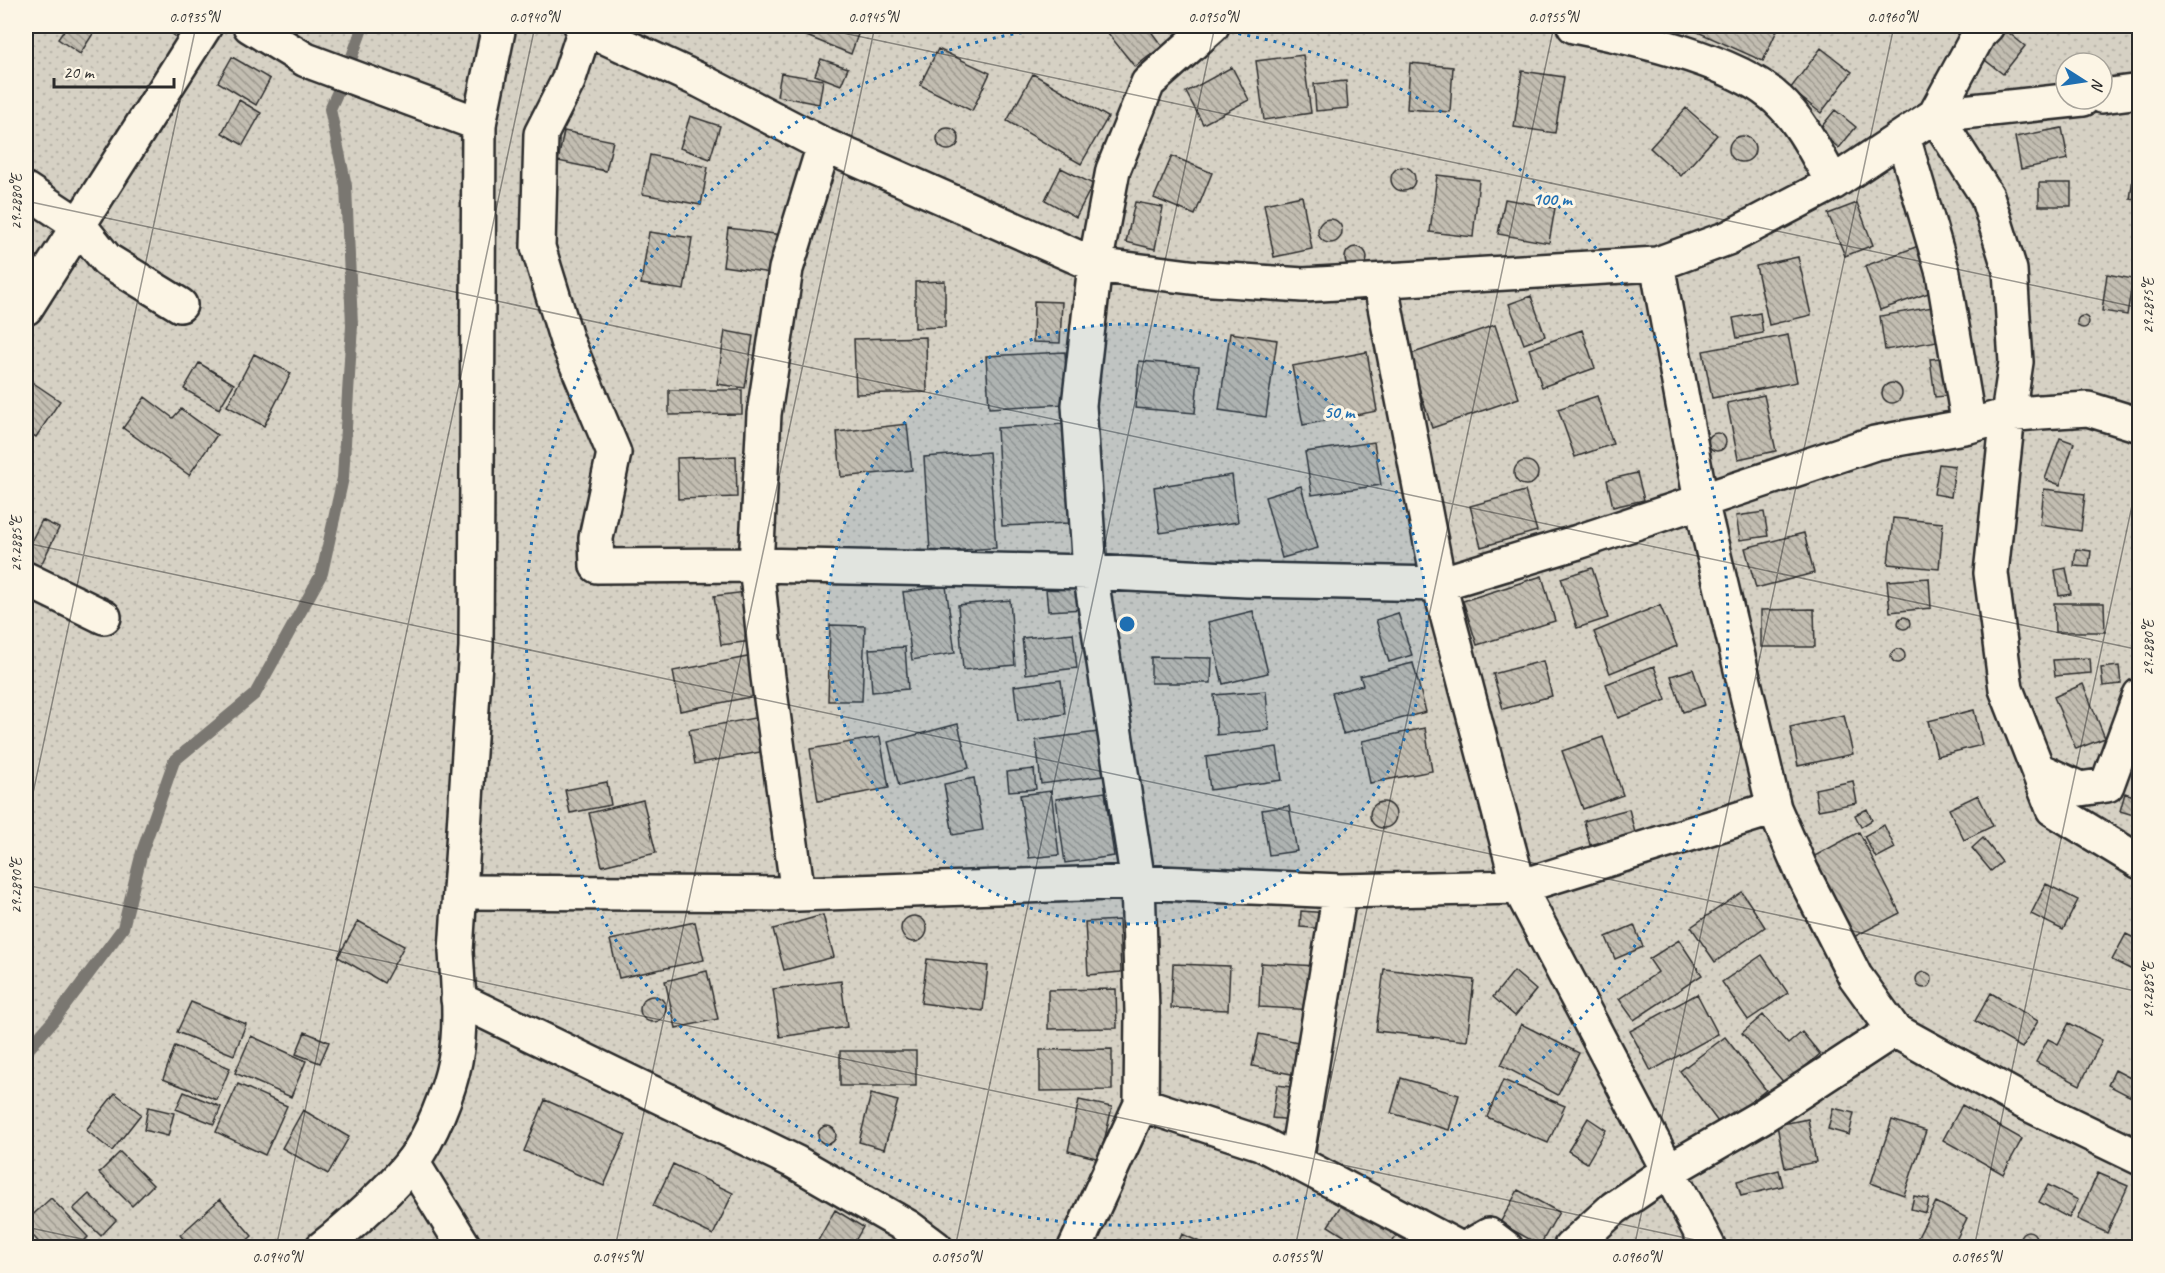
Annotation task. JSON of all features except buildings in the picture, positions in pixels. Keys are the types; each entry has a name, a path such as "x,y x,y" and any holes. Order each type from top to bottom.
{"main road":[{"path":"26,308 205,26"},
{"path":"250,26 306,60 362,83 479,124"},
{"path":"322,1248 343,1232 412,1162 441,1106 455,1061 458,999 456,951 476,646 479,124 499,26"},
{"path":"2054,102 1935,116 1833,183 1728,238 1657,264 1303,285 1198,278 1095,265 824,145 701,81 584,26 568,81 541,134 538,247 567,341 614,453 596,538 597,566 756,565 1090,572 1247,580 1439,584 1701,501 1875,442 1969,426 2008,415 2088,409 2139,425"},
{"path":"1075,1248 1141,1104 1142,1012 1138,882 1090,572 1079,405 1095,265 1113,170 1148,83 1212,26"},
{"path":"1574,26 1679,50 1744,78 1777,98 1799,123 1833,183"},
{"path":"1935,116 1979,34 1987,26"},
{"path":"2114,94 2139,91"},
{"path":"1935,116 1988,196 2010,270 2016,362 1991,573 2006,689 2053,809 2139,862"},
{"path":"1903,137 1943,273 1969,426"},
{"path":"798,894 768,677 756,565 764,414 786,269 824,145"},
{"path":"26,190 78,225 107,260 180,304"},
{"path":"1657,264 1701,501 1774,808 1802,872 1855,976 1894,1030 2026,1103 2139,1158"},
{"path":"1380,280 1439,584 1519,887 1709,1248"},
{"path":"26,579 104,617"},
{"path":"2108,785 2139,695"},
{"path":"2039,770 2079,789 2108,785 2139,772"},
{"path":"461,892 798,894 1138,882 1340,891 1519,887 1774,808"},
{"path":"1296,1161 1340,891"},
{"path":"458,999 795,1162 908,1227 936,1248"},
{"path":"1570,1248 1614,1208 1668,1172 1761,1117 1894,1030"},
{"path":"1141,1104 1260,1143 1459,1248"},
{"path":"412,1162 465,1248"},
{"path":"1466,1248 1489,1235 1506,1248"}],"shaded area":[{"path":"26,26 2139,26 2139,1247 26,1247"}],"waterway":[{"path":"26,1052 58,1015 123,928 142,852 174,761 255,694 322,573 343,478 352,325 346,186 330,109 363,26"}]}
